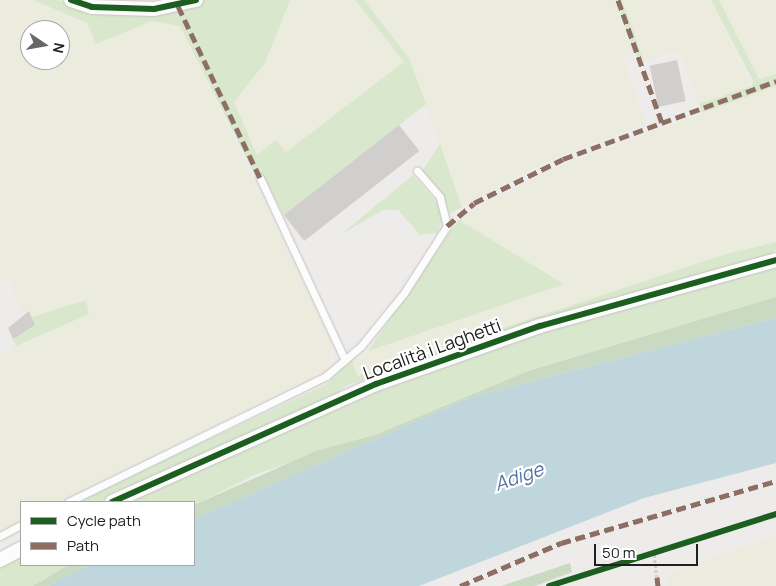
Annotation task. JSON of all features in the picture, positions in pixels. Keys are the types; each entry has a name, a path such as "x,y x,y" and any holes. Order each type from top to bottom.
{"street":[{"path":"71,0 92,7 154,9 196,0"},
{"name":"Località i Laghetti","path":"114,501 376,384 540,326 776,260"},
{"path":"0,560 20,550"}],"lane":[{"path":"70,501 326,376 345,360 404,293 447,226 440,197 417,172"},
{"path":"260,178 345,360"},
{"path":"0,536 20,526"}],"path":[{"path":"645,553 664,547"},
{"path":"654,550 658,577"}],"shaded area":[{"path":"0,0 32,0 87,23 96,44 152,21 180,26 333,346 326,370 60,501 20,501 20,521 0,531 0,354 86,300 32,317 29,311 20,311 9,279 0,282"},
{"path":"290,0 355,0 404,62 286,152 257,155 234,102 265,63"},
{"path":"364,0 616,0 635,54 623,58 646,124 548,161 462,207 409,58"},
{"path":"622,0 711,0 752,86 699,104 679,51 644,61"},
{"path":"719,0 776,0 776,74 759,79"},
{"path":"776,86 776,242 726,254 358,376 351,359 388,341 564,283 459,220 468,213 554,168"},
{"path":"776,536 776,586 668,586 667,573"}],"green space":[{"path":"33,0 58,0 88,10 205,0 290,0 265,63 234,102 257,155 276,140 286,152 404,62 355,0 364,0 409,58 426,104 284,215 262,177 257,179 180,26 152,21 96,44 87,23"},
{"path":"616,0 622,0 644,61 635,54"},
{"path":"711,0 719,0 759,79 776,74 776,86 702,113 699,104 752,86 753,81"},
{"path":"440,144 462,207 450,214 422,171"},
{"path":"413,175 439,205 442,219 438,233 420,235 398,210 383,210 340,235"},
{"path":"459,220 564,284 368,351 437,250"},
{"path":"776,242 776,250 766,257 347,385 330,399 102,501 77,501 327,384 351,359 358,376 726,254"},
{"path":"776,265 776,297 528,371 375,435 259,473 195,505 195,501 124,501 207,461 412,377 544,330"},
{"path":"776,297 776,318 471,397 195,519 195,505 316,451 375,435 528,371"},
{"path":"86,300 89,314 16,346 13,339 34,324 32,317"},
{"path":"20,556 20,566 66,566 33,586 0,586 0,566"},
{"path":"570,563 572,572 535,586 501,586"},
{"path":"66,566 87,566 48,586 33,586"}],"water":[{"name":"Adige","path":"776,318 776,463 644,498 419,586 48,586 87,566 195,566 195,519 471,397"}],"building":[{"path":"677,60 686,101 658,107 650,66"},
{"path":"399,125 419,151 304,241 284,215"},
{"path":"29,311 35,325 13,339 8,328"}],"marked path":[{"path":"618,0 662,123"},
{"path":"178,6 260,178"},
{"path":"447,226 474,203 563,159 776,81"},
{"path":"460,586 561,543 776,481"},
{"path":"657,577 658,586"}],"cycle path":[{"path":"71,0 92,7 154,9 196,0"},
{"path":"114,501 376,384 540,326 776,260"},
{"path":"549,586 776,514"}]}
